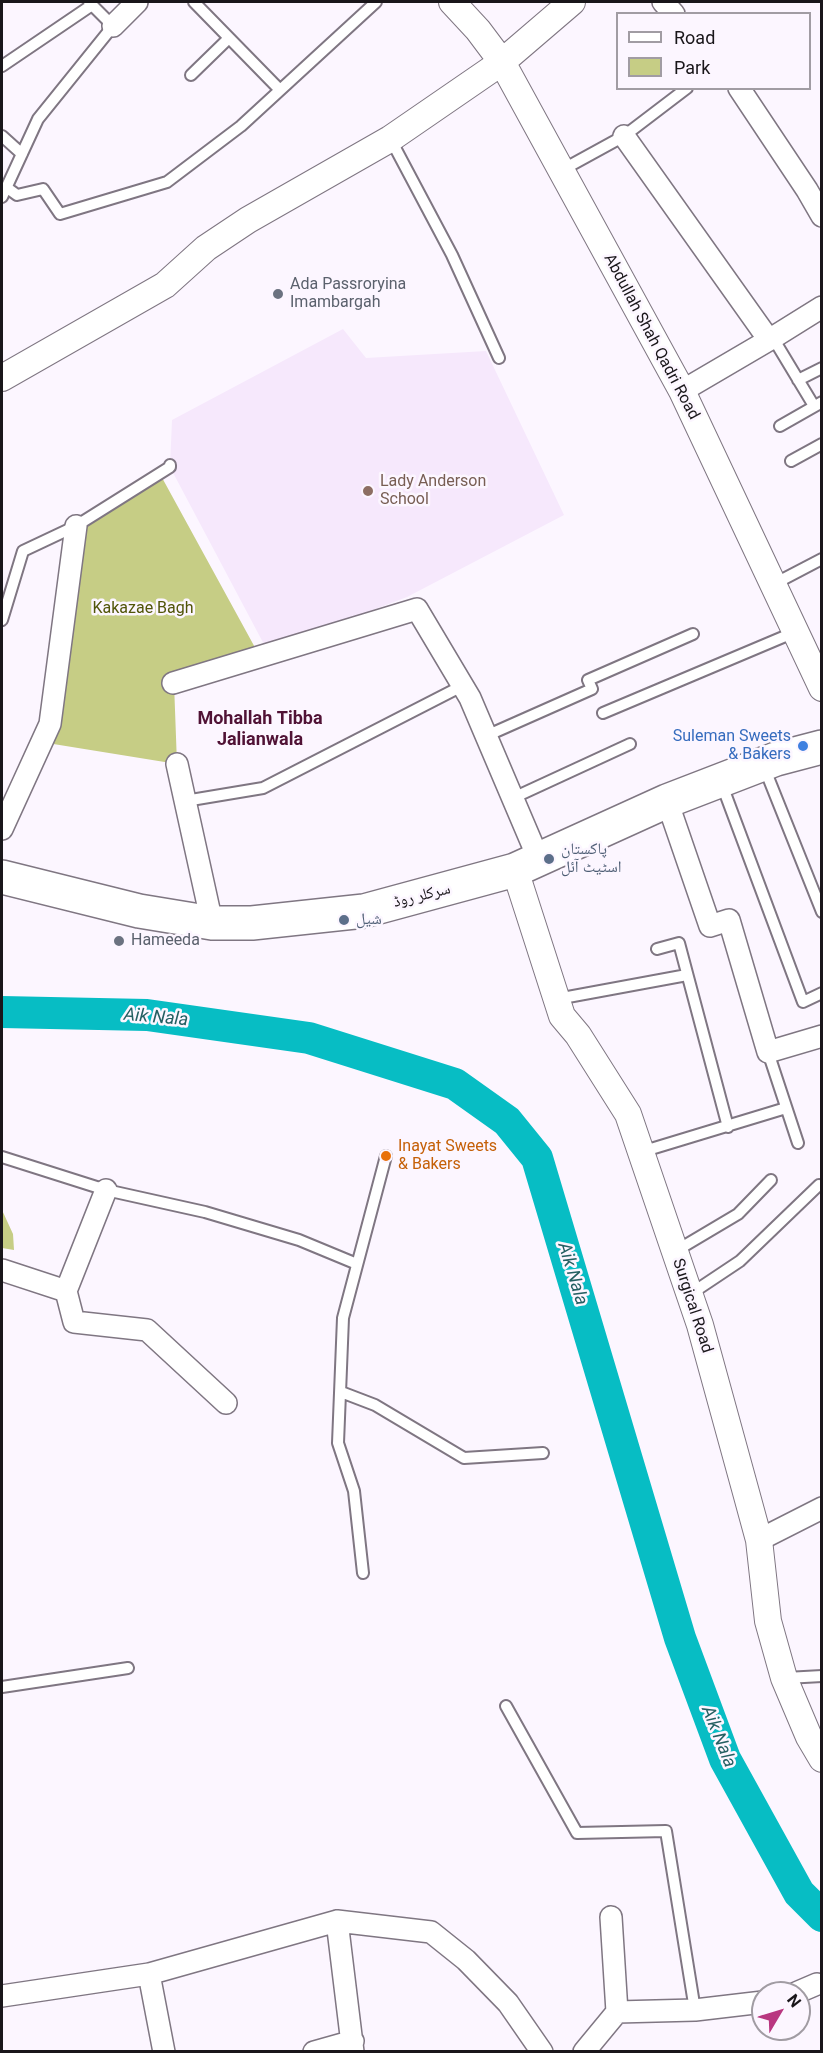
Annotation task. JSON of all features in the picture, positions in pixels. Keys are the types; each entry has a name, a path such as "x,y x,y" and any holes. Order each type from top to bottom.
{"main road":[{"name":"سرکلر روڈ","path":"2,877 139,911 212,923 252,923 364,910 527,865 667,801 763,764 822,747"}],"street":[{"path":"113,26 137,2"},
{"name":"Abdullah Shah Qadri Road","path":"452,2 478,30 502,62 682,391 822,688"},
{"path":"2,378 165,285 206,248 248,220 390,140 502,62 572,2"},
{"path":"740,90 822,216"},
{"path":"624,136 771,339"},
{"path":"682,391 822,306"},
{"path":"2,829 50,724 76,526"},
{"path":"173,683 417,609 462,686 513,798 527,865"},
{"path":"177,764 212,923"},
{"path":"667,801 710,926 729,920 768,1052 822,1036"},
{"name":"Surgical Road","path":"527,865 562,1016 578,1035 628,1114 700,1325 759,1540 768,1621 784,1678 809,1737 822,1759"},
{"path":"106,1190 66,1291 74,1322 147,1330 226,1403"},
{"path":"2,1270 66,1291"},
{"path":"759,1540 822,1508"},
{"path":"584,2052 617,2012 611,1917"},
{"path":"314,2052 353,2046 337,1921"},
{"path":"2,1996 149,1974 337,1921 431,1932 466,1960 508,2003 542,2052"},
{"path":"149,1974 164,2052"},
{"path":"811,1987 817,1984"},
{"path":"617,2012 695,2010 751,2003"}],"lane":[{"path":"194,2 280,90"},
{"path":"2,66 90,3 113,26 38,119 4,192 17,195 43,189 60,213 167,182 240,126 376,2"},
{"path":"191,75 230,38"},
{"path":"560,171 624,136 684,90"},
{"path":"2,136 22,154"},
{"path":"390,140 452,255 499,358"},
{"path":"771,339 798,380 818,404 780,426"},
{"path":"798,380 822,368"},
{"path":"790,461 822,444"},
{"path":"2,620 23,552 76,526 170,465"},
{"path":"773,585 822,559"},
{"path":"603,713 795,632"},
{"path":"486,736 592,689 588,680 693,634"},
{"path":"185,801 262,788 462,686"},
{"path":"513,798 630,744"},
{"path":"763,764 822,912"},
{"path":"721,780 803,1002 822,993"},
{"path":"657,949 679,944 728,1126"},
{"path":"557,999 687,975"},
{"path":"768,1052 798,1143"},
{"path":"641,1153 786,1108"},
{"path":"363,1573 354,1491 338,1443 343,1318 386,1156"},
{"path":"2,1158 106,1190 206,1212 299,1240 357,1264"},
{"path":"674,1252 738,1214 771,1180"},
{"path":"689,1295 740,1261 819,1185"},
{"path":"341,1392 375,1405 464,1458 543,1453"},
{"path":"2,1687 128,1668"},
{"path":"784,1678 822,1676"},
{"path":"506,1706 577,1833 666,1831 695,2010"}],"shaded area":[{"name":"Lady Anderson School","path":"343,329 366,358 486,351 564,515 407,597 267,650 170,467 172,420"}],"green space":[{"name":"Kakazae Bagh","path":"160,474 258,653 174,683 177,764 41,742 76,526"},
{"path":"2,1210 13,1234 14,1250 2,1248"}],"waterway":[{"name":"Aik Nala","path":"2,1012 147,1015 309,1038 455,1084 507,1121 537,1158 680,1638 725,1759 799,1893 822,1916"}],"place":[{"name":"Ada Passroryina Imambargah","path":"278,294"},
{"name":"Lady Anderson School","path":"368,491"},
{"name":"Suleman Sweets & Bakers","path":"803,746"},
{"name":"پاکستان اسٹیٹ آئل","path":"549,859"},
{"name":"شیل","path":"344,920"},
{"name":"Hameeda","path":"119,941"},
{"name":"Inayat Sweets & Bakers","path":"386,1156"}],"district":[{"name":"Mohallah Tibba Jalianwala","path":"260,729"}]}
